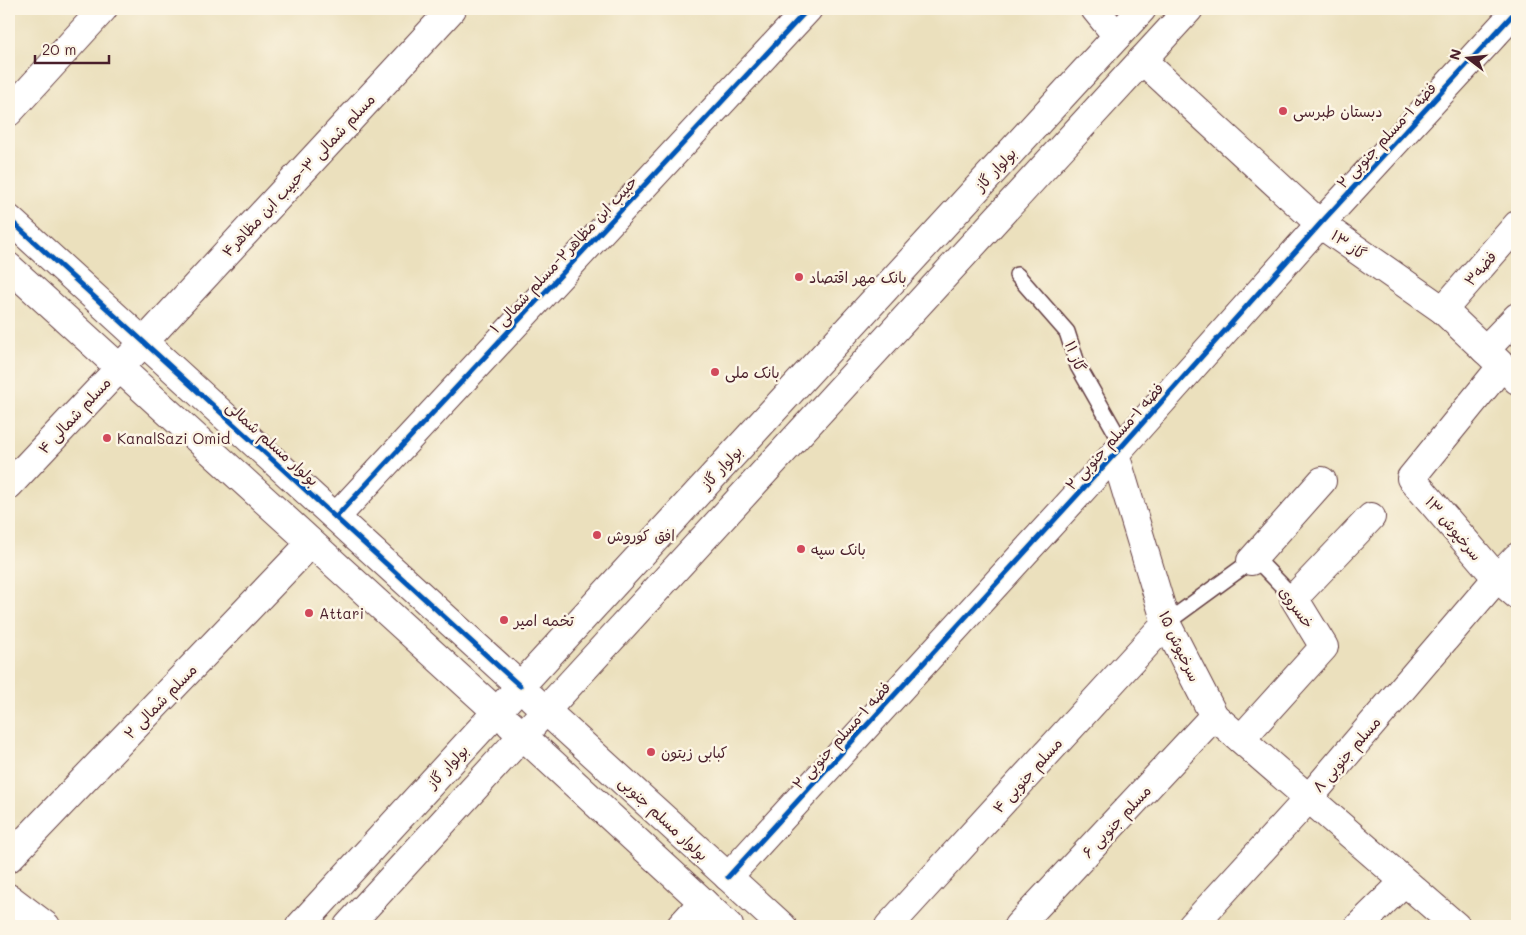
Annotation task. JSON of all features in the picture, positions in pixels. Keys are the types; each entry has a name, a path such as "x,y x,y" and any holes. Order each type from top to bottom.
{"street":[{"path":"9,112 103,9"},
{"name":"مسلم شمالی ۳-حبیب ابن مظاهر۴","path":"119,367 452,9"},
{"name":"حبیب ابن مظاهر۲-مسلم شمالی ۱","path":"336,517 808,9"},
{"path":"1095,9 1116,36"},
{"name":"بولوار گاز","path":"300,926 1142,9"},
{"path":"348,926 1189,9"},
{"name":"فضه ۱-مسلم جنوبی ۲","path":"728,877 1119,450 1320,224 1517,10"},
{"name":"گاز ۱۳","path":"1142,60 1320,224 1442,310 1502,365"},
{"name":"بولوار مسلم شمالی","path":"9,219 546,710"},
{"name":"فضه۳","path":"1442,310 1517,226"},
{"path":"9,267 729,926"},
{"path":"1502,365 1517,317"},
{"name":"سرخپوش ۱۳","path":"1502,365 1411,478 1507,586"},
{"name":"مسلم شمالی ۴","path":"9,485 119,367"},
{"name":"سرخپوش ۱۵","path":"1119,450 1166,623 1214,716 1456,926"},
{"path":"1251,561 1322,482"},
{"path":"1294,598 1370,517"},
{"name":"مسلم شمالی ۲","path":"9,858 311,543"},
{"name":"مسلم جنوبی ۸","path":"1192,926 1507,586 1517,557"},
{"name":"خسروی","path":"1241,739 1324,647 1294,598"},
{"name":"مسلم جنوبی ۴","path":"889,926 1166,623"},
{"name":"بولوار مسلم جنوبی","path":"546,710 782,926"},
{"name":"مسلم جنوبی ۶","path":"1018,926 1214,716"},
{"path":"1359,926 1404,882"},
{"path":"9,898 46,926"},
{"path":"681,926 703,902"}],"lane":[{"name":"گاز ۱۱","path":"1017,275 1067,332 1078,366 1119,450"},
{"path":"1166,623 1251,561"},
{"name":"خسروی","path":"1251,561 1259,562 1294,598"}],"cycle path":[{"path":"336,517 808,9"},
{"path":"728,877 1123,445 1320,224 1517,10"},
{"path":"9,219 520,686"}],"place":[{"name":"دبستان طبرسی","path":"1283,111"},
{"name":"بانک مهر اقتصاد","path":"799,277"},
{"name":"بانک ملی","path":"715,372"},
{"name":"KanalSazi Omid","path":"107,438"},
{"name":"افق کوروش","path":"597,535"},
{"name":"بانک سپه","path":"801,549"},
{"name":"Attari","path":"309,613"},
{"name":"تخمه امیر","path":"504,620"},
{"name":"کبابی زیتون","path":"651,752"}]}
